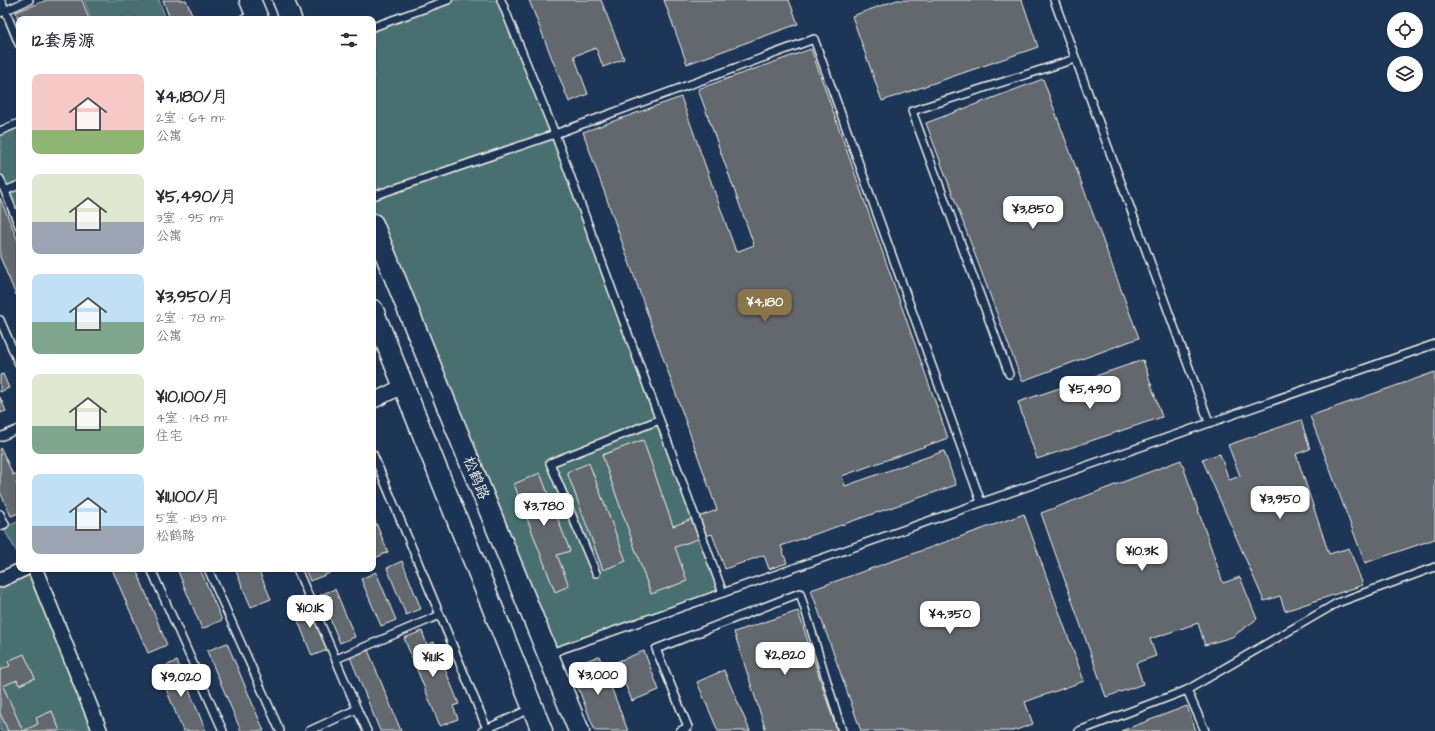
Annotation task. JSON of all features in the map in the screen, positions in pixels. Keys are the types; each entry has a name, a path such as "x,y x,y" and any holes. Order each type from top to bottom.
{"main road":[{"path":"283,0 290,16"},
{"name":"松鹤路","path":"376,231 579,731"},
{"path":"376,318 542,731"}],"street":[{"path":"376,399 403,386"},
{"path":"0,580 17,572"},
{"path":"35,572 100,731"}],"lane":[{"path":"1,0 2,12 16,38"},
{"path":"2,12 29,0"},
{"path":"376,26 448,0"},
{"path":"501,0 555,134 723,593"},
{"path":"1054,0 1209,422"},
{"path":"376,195 555,134 814,39 980,502"},
{"path":"1009,374 912,111 1075,59"},
{"path":"0,131 16,124"},
{"path":"0,179 16,218"},
{"path":"5,191 16,186"},
{"path":"0,320 16,357"},
{"path":"548,654 1435,344"},
{"path":"596,573 550,463 659,420"},
{"path":"0,437 16,430"},
{"path":"376,461 440,615 485,730 533,708"},
{"path":"0,514 5,524 0,526"},
{"path":"1079,731 1187,690 1337,603 1435,567"},
{"path":"152,572 223,731"},
{"path":"209,572 280,731"},
{"path":"298,572 367,731"},
{"path":"680,731 689,729 656,649 800,593 842,731"},
{"path":"336,659 440,615"},
{"path":"1187,690 1205,731"},
{"path":"310,731 357,710"}],"green space":[{"path":"84,0 159,0 165,16 90,16"},
{"path":"448,0 501,0 555,134 723,593 548,654 376,231 376,26"},
{"path":"16,124 16,219 0,179 0,131"},
{"path":"16,522 16,551 5,531 8,526"},
{"path":"25,572 36,572 100,731 0,731 0,580"}],"building":[{"path":"47,0 82,0 88,16 18,16 16,12"},
{"path":"163,0 186,0 193,16 169,16"},
{"path":"529,0 601,0 624,59 603,67 596,48 574,56 588,94 569,102"},
{"path":"664,0 789,0 798,24 687,64"},
{"path":"897,0 1022,0 1038,47 882,101 852,16"},
{"path":"811,49 948,438 842,476 845,486 944,451 956,485 781,546 787,563 769,569 764,555 725,569 712,534 675,547 687,581 651,594 602,455 643,440 673,526 717,510 583,132 681,97 736,252 754,245 698,89"},
{"path":"1043,79 1139,338 1022,381 926,123"},
{"path":"0,198 16,236 16,295 0,257"},
{"path":"1143,360 1162,417 1037,459 1018,402"},
{"path":"1435,372 1435,539 1365,563 1310,416"},
{"path":"3,374 9,388 0,392 0,375"},
{"path":"0,397 6,411 0,413"},
{"path":"1301,420 1310,449 1296,454 1329,554 1349,548 1363,585 1285,611 1280,596 1264,601 1202,459 1220,454 1229,480 1240,476 1228,445"},
{"path":"1,448 13,475 16,474 16,514 11,516 0,492"},
{"path":"1181,460 1223,583 1240,577 1257,619 1232,637 1205,645 1198,623 1150,639 1156,656 1136,663 1143,684 1106,697 1041,513"},
{"path":"589,463 626,561 603,570 567,472"},
{"path":"540,473 570,551 557,555 569,586 555,592 514,484"},
{"path":"1024,514 1084,681 1025,702 1033,724 1013,731 861,731 811,590"},
{"path":"376,523 388,552 376,558"},
{"path":"402,561 421,609 406,615 387,568"},
{"path":"113,572 137,572 167,645 148,653"},
{"path":"178,572 201,572 222,620 202,629"},
{"path":"236,572 259,572 271,599 251,607"},
{"path":"306,572 330,573 310,581"},
{"path":"376,572 396,620 381,626 361,579"},
{"path":"335,589 355,637 340,643 320,595"},
{"path":"308,602 327,650 312,656 293,608"},
{"path":"798,611 837,731 766,731 734,632"},
{"path":"422,631 427,645 434,642 459,704 453,706 458,719 440,726 404,638"},
{"path":"227,643 264,731 241,731 207,651"},
{"path":"368,650 401,731 380,731 350,657"},
{"path":"644,651 659,690 632,701 616,662"},
{"path":"24,654 35,678 19,685 17,680 3,686 23,731 8,731 0,713 0,670 10,666 8,661"},
{"path":"599,656 628,731 595,731 570,667"},
{"path":"177,661 206,731 183,731 158,669"},
{"path":"724,670 750,731 718,731 697,682"},
{"path":"1187,706 1196,731 1121,731"},
{"path":"52,711 60,731 23,731 38,724 36,718"}]}
